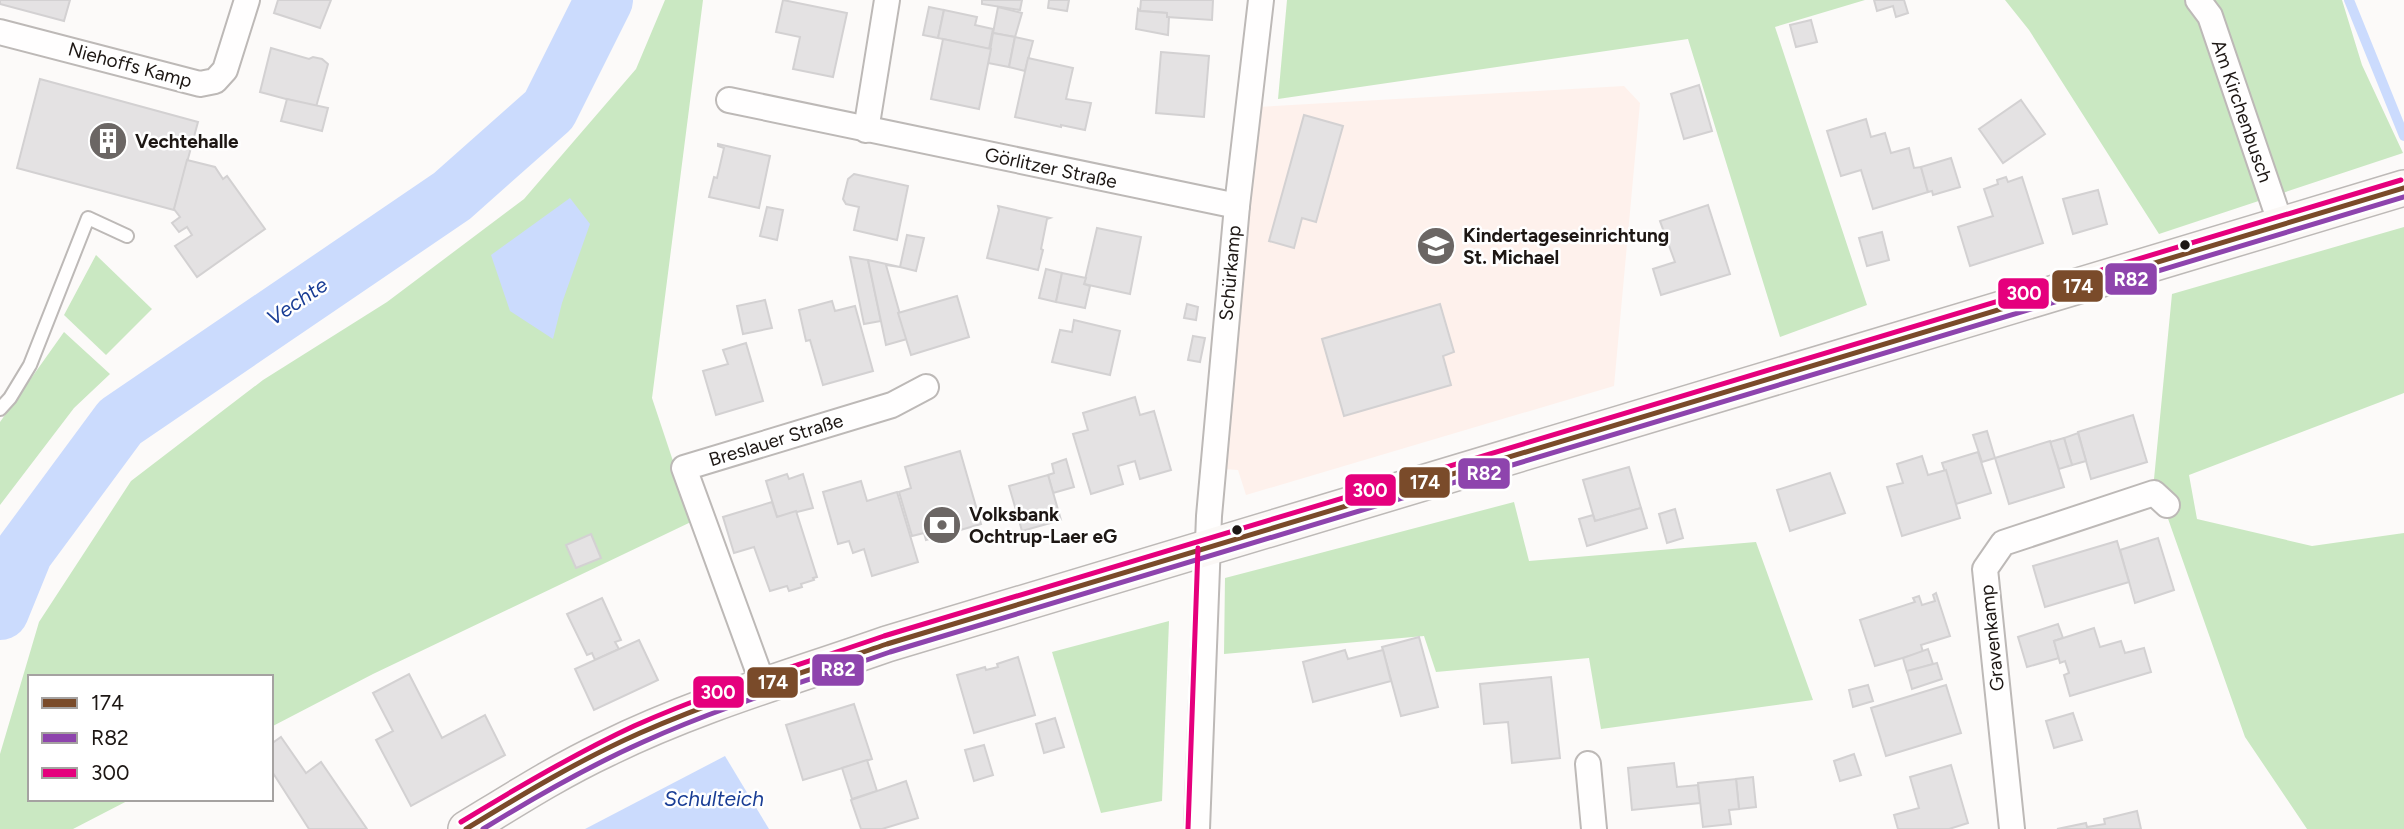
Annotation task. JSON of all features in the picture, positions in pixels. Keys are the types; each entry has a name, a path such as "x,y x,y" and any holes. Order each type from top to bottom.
{"main road":[{"path":"466,829 529,790 606,748 709,705 887,644 2404,188"}],"street":[{"name":"Niehoffs Kamp","path":"0,32 200,84 215,81 225,70 247,0"},
{"path":"866,130 887,0"},
{"name":"Schürkamp","path":"1197,829 1207,548 1237,206 1261,0"},
{"name":"Am Kirchenbusch","path":"2198,0 2210,16 2281,225"},
{"name":"Görlitzer Straße","path":"729,100 1237,206"},
{"name":"Breslauer Straße","path":"764,687 684,468 892,405 926,387"},
{"name":"Gravenkamp","path":"2012,829 1985,569 2003,543 2154,494 2167,505"},
{"path":"1588,764 1594,829"}],"lane":[{"path":"0,409 30,365 88,218 127,236"}],"shaded area":[{"name":"Kindertageseinrichtung St. Michael","path":"1624,86 1640,103 1614,386 1246,495 1238,470 1224,469 1258,107"}],"green space":[{"path":"665,0 703,0 652,398 693,521 373,674 273,726 273,675 28,675 28,801 127,801 73,829 0,829 0,754 39,622 131,481 263,380 387,302 524,199 636,69"},
{"path":"1287,0 1865,0 1775,27 1867,305 1780,337 1688,39 1278,99"},
{"path":"2005,0 2342,0 2362,65 2403,153 2159,234 2029,30"},
{"path":"2404,227 2404,393 2189,475 2197,519 2312,546 2404,533 2404,829 2307,829 2245,737 2154,479 2172,294"},
{"path":"96,255 152,309 106,355 64,315"},
{"path":"64,332 110,374 74,408 0,505 0,422"},
{"path":"1514,502 1529,561 1756,542 1813,700 1601,729 1589,658 1436,672 1424,636 1224,654 1225,578"},
{"path":"1169,621 1162,801 1101,813 1052,652"}],"water":[{"path":"570,198 590,224 562,303 553,339 510,311 491,255"},
{"name":"Schulteich","path":"725,756 769,829 585,829"}],"building":[{"path":"0,0 70,0 64,21 0,4"},
{"path":"278,0 331,0 320,28 274,13"},
{"path":"783,0 847,13 833,77 793,69 800,37 776,32"},
{"path":"982,0 1022,0 1020,10 982,4"},
{"path":"1049,0 1069,0 1067,11 1048,8"},
{"path":"1141,0 1213,0 1212,20 1167,17 1167,13 1140,11"},
{"path":"1874,0 1904,0 1908,13 1896,17 1893,6 1877,11"},
{"path":"929,7 944,10 938,38 923,35"},
{"path":"998,7 1022,13 1015,37 993,33"},
{"path":"1138,9 1167,13 1168,35 1136,29"},
{"path":"944,10 977,17 975,25 993,29 989,49 938,38"},
{"path":"1811,20 1817,42 1796,47 1790,25"},
{"path":"993,33 1015,37 1009,67 988,63"},
{"path":"1015,37 1033,41 1025,71 1009,67"},
{"path":"943,39 991,49 979,109 931,99"},
{"path":"271,48 309,59 322,59 328,64 316,107 260,92"},
{"path":"1161,52 1209,56 1204,117 1156,113"},
{"path":"1028,58 1073,68 1066,99 1091,103 1085,130 1015,117"},
{"name":"Vechtehalle","path":"40,79 198,122 174,210 17,168"},
{"path":"1699,85 1712,131 1684,139 1671,94"},
{"path":"287,99 328,108 322,131 281,121"},
{"path":"2021,100 2045,134 2003,163 1979,129"},
{"path":"1304,115 1343,126 1316,222 1302,218 1294,248 1269,241"},
{"path":"1866,119 1871,137 1885,133 1891,153 1909,148 1914,168 1921,167 1928,192 1873,209 1861,170 1841,176 1827,131"},
{"path":"718,144 770,156 759,208 709,197 724,148"},
{"path":"1951,158 1960,187 1933,195 1932,191 1928,192 1921,167"},
{"path":"187,160 215,167 223,179 227,176 265,229 197,277 175,246 192,235 187,227 179,232 172,223 180,217 174,209"},
{"path":"854,174 908,186 897,240 854,230 859,207 846,204 843,199 848,179"},
{"path":"2006,177 2008,182 2022,177 2043,243 1970,266 1958,227 1993,216 1984,189 1998,184 1997,180"},
{"path":"2098,190 2107,224 2073,234 2063,199"},
{"path":"1708,205 1730,274 1661,295 1653,269 1675,262 1660,221"},
{"path":"998,206 1050,218 1047,219 1038,270 987,258"},
{"path":"767,207 783,210 777,240 760,236"},
{"path":"1097,228 1141,237 1130,294 1084,284"},
{"path":"1882,232 1889,260 1867,266 1859,238"},
{"path":"907,235 924,238 916,271 900,267"},
{"path":"850,257 868,260 881,321 864,324"},
{"path":"868,260 900,267 886,265 907,339 886,345"},
{"path":"1046,269 1062,273 1056,302 1039,298"},
{"path":"1062,273 1086,278 1084,284 1090,286 1085,308 1056,302"},
{"path":"957,296 969,337 911,355 898,313"},
{"path":"765,300 772,328 743,334 737,306"},
{"path":"832,301 835,311 855,306 873,371 823,385 810,340 806,341 799,310"},
{"path":"1187,304 1198,307 1196,320 1184,318"},
{"path":"1440,304 1454,352 1443,356 1451,385 1344,416 1322,339"},
{"path":"1074,320 1120,331 1110,375 1052,362 1060,330 1072,332"},
{"path":"1193,336 1205,338 1200,362 1188,360"},
{"path":"746,343 763,401 716,415 703,371 728,364 723,350"},
{"path":"1135,397 1140,415 1154,411 1171,470 1140,479 1135,461 1118,466 1123,484 1091,494 1073,434 1088,430 1083,413"},
{"path":"2133,415 2147,462 2091,479 2078,432"},
{"path":"1987,431 1995,458 1982,462 1973,435"},
{"path":"2078,433 2086,461 2072,465 2064,438"},
{"path":"2064,438 2072,465 2059,469 2050,442"},
{"path":"2050,441 2064,487 2009,504 1995,458"},
{"path":"960,451 981,524 926,540 924,533 912,536 899,492 911,488 905,467"},
{"path":"1978,452 1991,493 1956,504 1942,463"},
{"path":"1922,456 1928,475 1946,470 1960,518 1902,536 1887,487 1903,483 1897,464"},
{"path":"1066,459 1074,487 1053,493 1048,475 1054,473 1052,464"},
{"path":"1629,467 1641,508 1595,521 1583,480"},
{"path":"1830,473 1845,513 1790,531 1777,490"},
{"path":"787,474 789,479 803,474 813,508 777,517 766,481"},
{"path":"1048,475 1061,520 1022,531 1009,486"},
{"path":"861,481 867,501 897,492 918,562 872,576 864,549 853,553 849,541 838,544 823,492"},
{"path":"772,502 777,517 796,511 817,577 801,584 802,587 789,591 787,586 770,591 754,547 734,553 723,517"},
{"path":"1641,508 1647,528 1587,546 1579,519 1593,515 1595,521"},
{"path":"1675,509 1683,538 1667,543 1659,514"},
{"path":"591,534 601,558 576,568 566,545"},
{"path":"2158,538 2174,590 2135,603 2120,550"},
{"path":"2117,541 2129,582 2045,607 2033,566"},
{"path":"1936,593 1950,636 1921,645 1923,652 1875,666 1860,620 1915,602 1913,598 1919,596 1922,605 1935,601 1933,595"},
{"path":"602,598 621,640 615,642 619,649 595,660 592,653 587,655 567,614"},
{"path":"2058,624 2063,638 2054,641 2059,658 2027,667 2018,637"},
{"path":"2094,628 2100,647 2121,641 2125,653 2144,648 2151,672 2070,696 2064,675 2069,673 2065,661 2060,663 2054,641"},
{"path":"1419,637 1438,707 1401,716 1382,647"},
{"path":"639,640 658,680 594,710 575,669"},
{"path":"1928,649 1933,664 1907,672 1903,658"},
{"path":"1345,650 1348,659 1383,650 1391,681 1313,702 1303,662"},
{"path":"1018,657 1035,715 974,733 957,675 985,667 986,670 998,667 997,664"},
{"path":"1937,663 1942,679 1912,689 1907,671"},
{"path":"409,674 442,738 485,715 505,755 411,806 376,740 393,731 373,693"},
{"path":"1551,677 1560,758 1512,763 1508,722 1484,724 1480,684"},
{"path":"1868,685 1873,701 1853,707 1849,690"},
{"path":"1946,685 1961,733 1886,756 1871,708"},
{"path":"854,704 872,759 803,780 786,725"},
{"path":"2073,713 2082,740 2054,748 2046,721"},
{"path":"1055,718 1064,747 1044,753 1036,724"},
{"path":"281,737 306,773 321,762 367,829 309,829 273,773 273,743"},
{"path":"984,745 993,775 974,781 965,750"},
{"path":"1854,754 1861,775 1840,781 1834,761"},
{"path":"867,760 877,791 852,799 842,768"},
{"path":"1674,763 1677,787 1698,785 1700,803 1632,810 1628,768"},
{"path":"1951,765 1968,823 1949,829 1898,829 1894,815 1919,808 1910,777"},
{"path":"1753,777 1756,807 1739,809 1736,779"},
{"path":"1736,779 1739,809 1729,810 1731,824 1703,827 1698,783"},
{"path":"906,781 918,818 882,829 861,829 851,800"},
{"path":"2137,811 2141,829 2057,829 2086,823 2087,827 2105,824 2104,819"}],"waterway":[{"name":"Vechte","path":"0,611 24,552 120,422 452,196 549,110 604,0"},
{"path":"2349,0 2404,136"}],"transit line":[{"name":"300","path":"461,822 546,771 634,726 726,689 884,636 2401,180"},
{"name":"174","path":"466,829 530,790 617,743 731,697 887,644 2404,188"},
{"name":"R82","path":"483,829 581,772 673,729 734,705 890,652 2404,197"},
{"name":"300","path":"1188,829 1198,548"}],"place":[{"name":"Vechtehalle","path":"108,141"},
{"name":"Kindertageseinrichtung St. Michael","path":"1436,246"},
{"name":"Volksbank Ochtrup-Laer eG","path":"942,525"}]}
